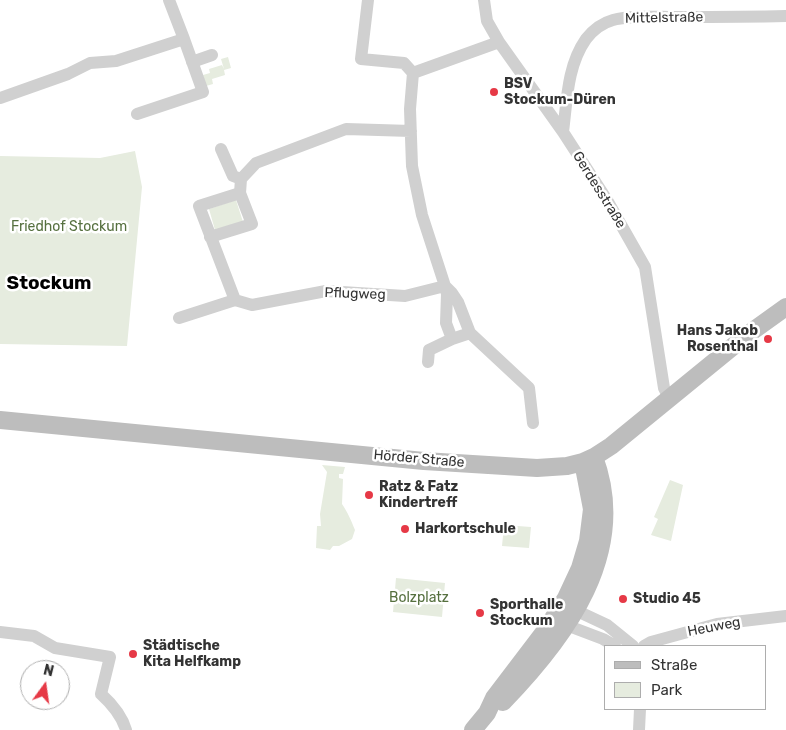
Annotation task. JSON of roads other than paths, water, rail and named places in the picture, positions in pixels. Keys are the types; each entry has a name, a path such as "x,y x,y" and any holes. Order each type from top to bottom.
{"main road":[{"name":"Hörder Straße","path":"0,420 424,461 537,468 567,466 589,460 638,425 748,335 786,307"},
{"path":"473,730 487,713 494,698 545,631 567,616 596,565 603,535 604,502 600,474 589,460"}],"street":[{"path":"137,114 203,92 169,0"},
{"path":"368,0 361,58 404,63 413,73 410,109 412,166 422,215 445,286 446,323 452,339"},
{"name":"Gerdesstraße","path":"484,0 488,22 499,42 563,132 607,200 645,267 664,388 670,398"},
{"name":"Mittelstraße","path":"563,132 572,72 577,55 593,30 604,23 617,19 648,17 786,16"},
{"path":"0,98 68,74 90,63 116,61 184,39"},
{"path":"413,73 499,42"},
{"path":"192,62 212,55"},
{"path":"210,237 252,224 240,193 240,179 256,163 346,129 411,131"},
{"path":"221,149 233,176 240,179"},
{"path":"235,300 199,206 240,193"},
{"path":"445,286 458,302 470,333 529,388 533,423"},
{"name":"Pflugweg","path":"179,318 235,300 252,305 326,291 405,296 445,286"},
{"path":"428,362 429,350 470,333"},
{"path":"567,616 613,645"},
{"path":"567,616 608,626 632,645"},
{"name":"Heuweg","path":"646,645 718,624 786,616"},
{"path":"0,632 34,636 55,648 110,657 101,694 124,722 126,730"},
{"path":"639,730 640,710"}],"place":[{"name":"BSV Stockum-Düren","path":"494,92"},
{"name":"Hans Jakob Rosenthal","path":"768,339"},
{"name":"Ratz & Fatz Kindertreff","path":"369,495"},
{"name":"Harkortschule","path":"405,529"},
{"name":"Studio 45","path":"623,599"},
{"name":"Sporthalle Stockum","path":"480,613"},
{"name":"Städtische Kita Helfkamp","path":"133,654"}],"district":[{"name":"Stockum","path":"49,284"}],"park label":[{"name":"Friedhof Stockum","path":"69,227"},
{"name":"Bolzplatz","path":"419,598"}]}
